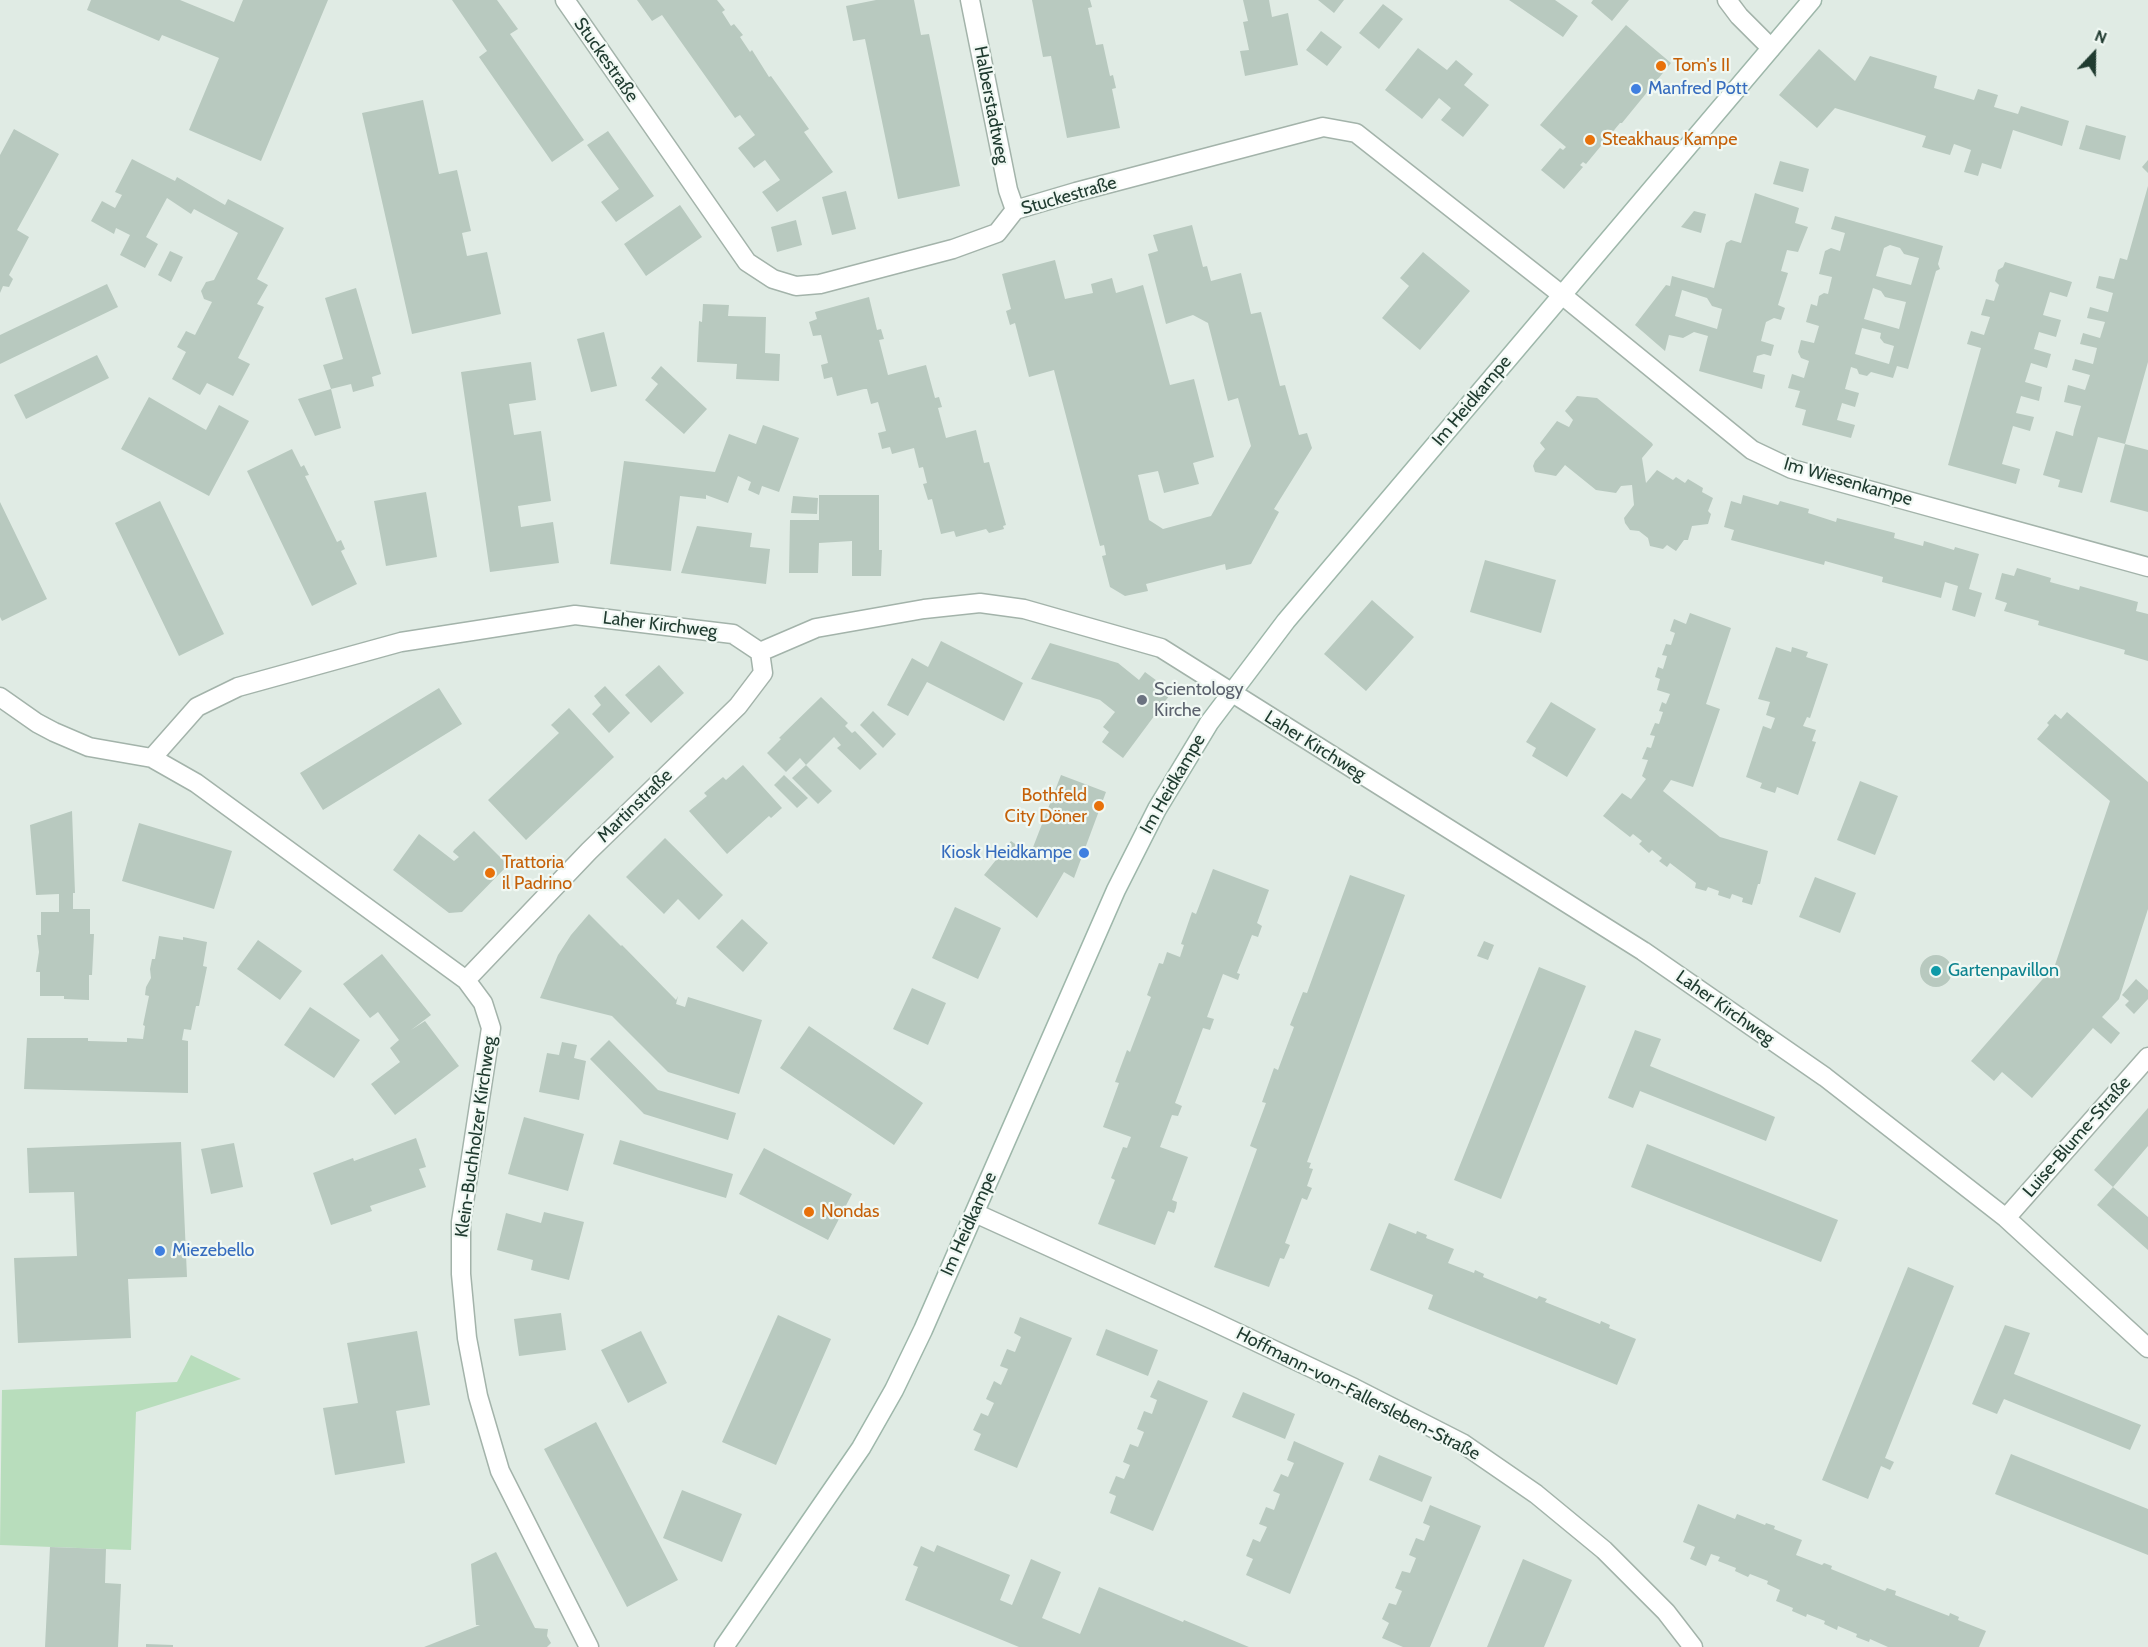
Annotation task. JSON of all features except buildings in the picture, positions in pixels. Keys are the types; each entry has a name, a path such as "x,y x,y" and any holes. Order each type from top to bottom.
{"street":[{"name":"Stuckestraße","path":"565,0 747,262 773,279 796,285 820,284 953,249 997,232 1015,210 1323,128 1356,133 1562,295"},
{"name":"Halberstadtweg","path":"970,0 1008,190 1015,210"},
{"path":"1726,0 1771,48"},
{"name":"Im Heidkampe","path":"724,1647 861,1448 894,1390 975,1213 1116,890 1157,809 1209,723 1286,621 1812,0"},
{"name":"Im Wiesenkampe","path":"1562,295 1752,450 1792,469 2148,567"},
{"name":"Laher Kirchweg","path":"152,758 197,707 238,687 400,642 574,615 733,634 760,652 816,628 924,609 980,603 1024,609 1161,648 1643,951 1825,1077 2006,1218 2148,1348"},
{"name":"Martinstraße","path":"466,980 589,851 738,706 763,674 760,652"},
{"name":"Klein-Buchholzer Kirchweg","path":"0,697 37,723 89,747 152,758 195,783 466,980 483,1003 491,1028 461,1222 461,1274 467,1338 478,1396 500,1471 589,1647"},
{"name":"Luise-Blume-Straße","path":"2006,1218 2148,1057"},
{"name":"Hoffmann-von-Fallersleben-Straße","path":"975,1213 1226,1327 1462,1443 1536,1494 1604,1550 1666,1611 1693,1647"}],"green space":[{"path":"191,1355 241,1379 136,1412 131,1550 0,1545 2,1390 177,1382"}],"place":[{"name":"Tom's II","path":"1661,66"},
{"name":"Manfred Pott","path":"1636,89"},
{"name":"Steakhaus Kampe","path":"1590,140"},
{"name":"Scientology Kirche","path":"1142,700"},
{"name":"Bothfeld City Döner","path":"1099,806"},
{"name":"Kiosk Heidkampe","path":"1084,853"},
{"name":"Trattoria il Padrino","path":"490,873"},
{"name":"Gartenpavillon","path":"1936,971"},
{"name":"Nondas","path":"809,1212"},
{"name":"Miezebello","path":"160,1251"}]}
